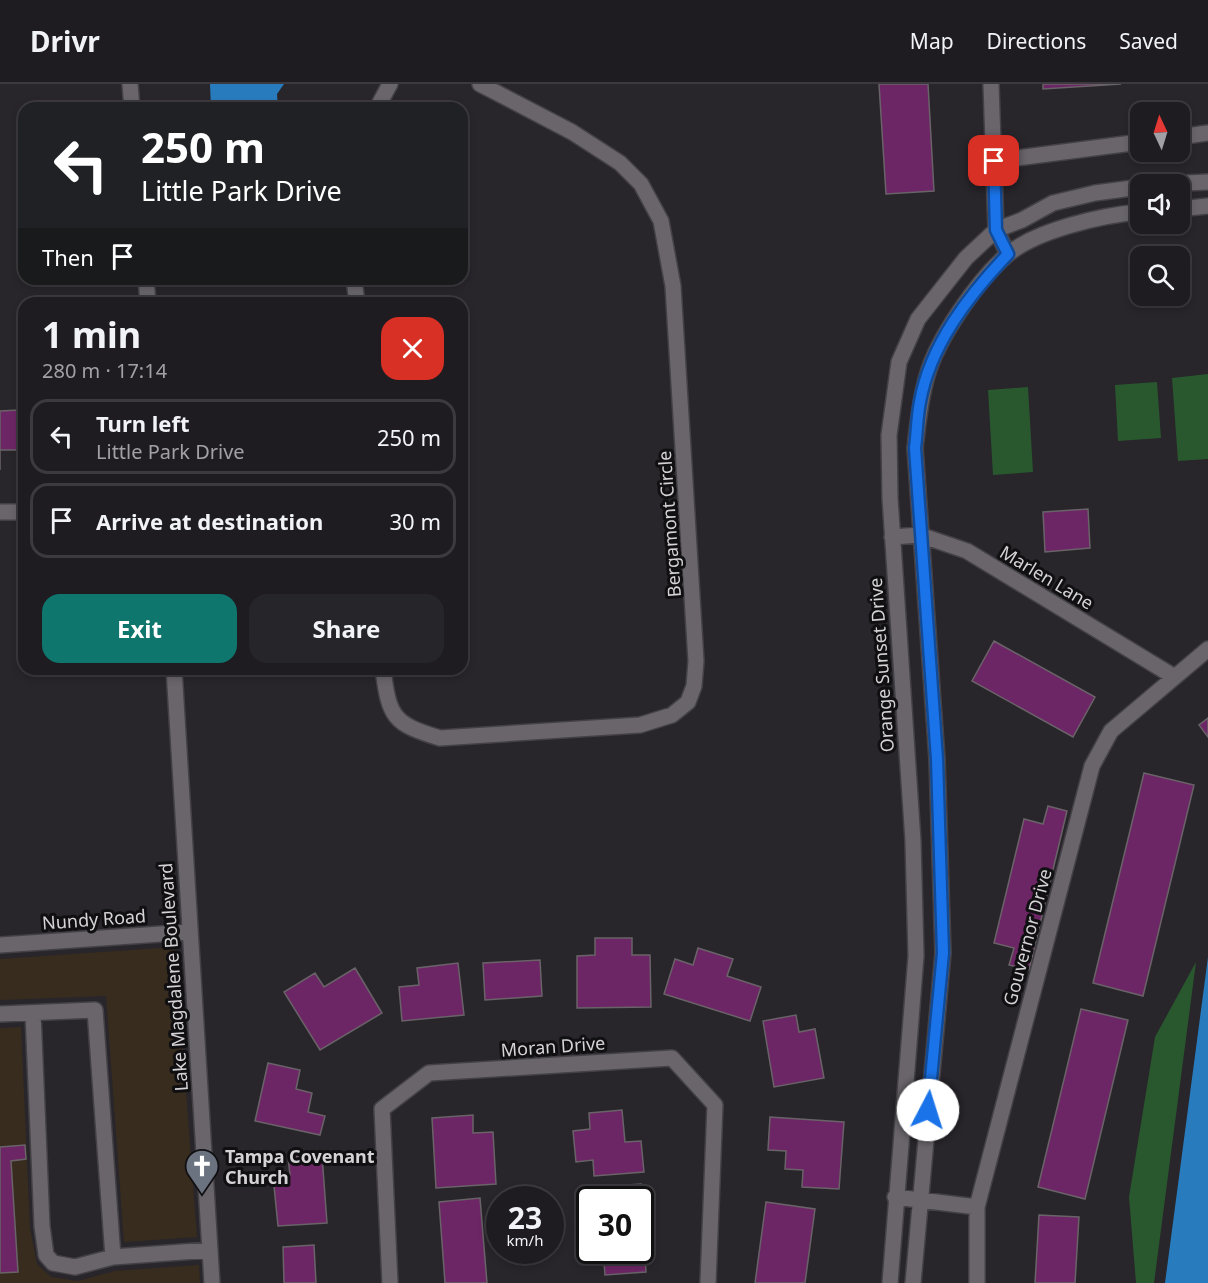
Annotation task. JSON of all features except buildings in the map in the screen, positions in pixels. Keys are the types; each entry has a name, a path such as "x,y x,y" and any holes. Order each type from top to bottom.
{"street":[{"path":"130,84 132,102"},
{"path":"380,102 390,84"},
{"name":"Bergamont Circle","path":"384,675 387,702 397,720 414,731 440,738 640,725 672,715 688,702 694,686 696,661 693,579 674,286 661,221 641,184 620,163 572,132 480,84"},
{"path":"991,84 996,230 1008,254"},
{"path":"1190,135 1208,133"},
{"path":"994,161 1130,143"},
{"path":"1190,183 1208,182"},
{"name":"Orange Sunset Drive","path":"890,1283 916,956 913,841 892,537 890,435 899,362 918,319 966,258 996,230 1022,220 1053,203 1095,193 1130,188"},
{"path":"1190,208 1208,206"},
{"path":"913,1283 943,953 937,759 915,448 920,402 927,372 972,292 1008,254 1049,233 1112,214 1130,213"},
{"path":"0,512 18,512"},
{"name":"Marlen Lane","path":"892,537 921,535 967,551 1173,676"},
{"name":"Gouvernor Drive","path":"977,1283 977,1207 1092,766 1111,731 1173,676 1208,649"},
{"name":"Lake Magdalene Boulevard","path":"174,675 212,1283"},
{"name":"Nundy Road","path":"0,945 190,932"},
{"path":"0,1014 95,1010 113,1257"},
{"path":"33,1013 42,1226 46,1255 53,1263 75,1267 113,1257 210,1250"},
{"name":"Moran Drive","path":"390,1283 382,1109 429,1073 672,1058 714,1105 708,1283"},
{"path":"896,1197 977,1207"}],"shaded area":[{"path":"175,947 197,1237 124,1242 106,996 0,1000 0,959"},
{"path":"21,1027 30,1228 37,1264 51,1277 78,1281 115,1271 199,1265 200,1283 0,1283 0,1028"}],"green space":[{"path":"1208,374 1208,459 1178,461 1172,378"},
{"path":"1157,382 1161,438 1118,441 1115,385"},
{"path":"1028,387 1033,472 993,475 988,390"},
{"path":"1196,962 1154,1283 1136,1283 1129,1197 1155,1037"}],"water":[{"path":"210,84 284,84 277,94 278,102 211,102"},
{"path":"1208,957 1208,1283 1165,1283"}],"place":[{"name":"Tampa Covenant Church","path":"202,1195"}],"route":[{"path":"928,1110 943,953 937,759 915,448 920,402 927,372 972,292 1008,254 996,230 994,161"}]}
